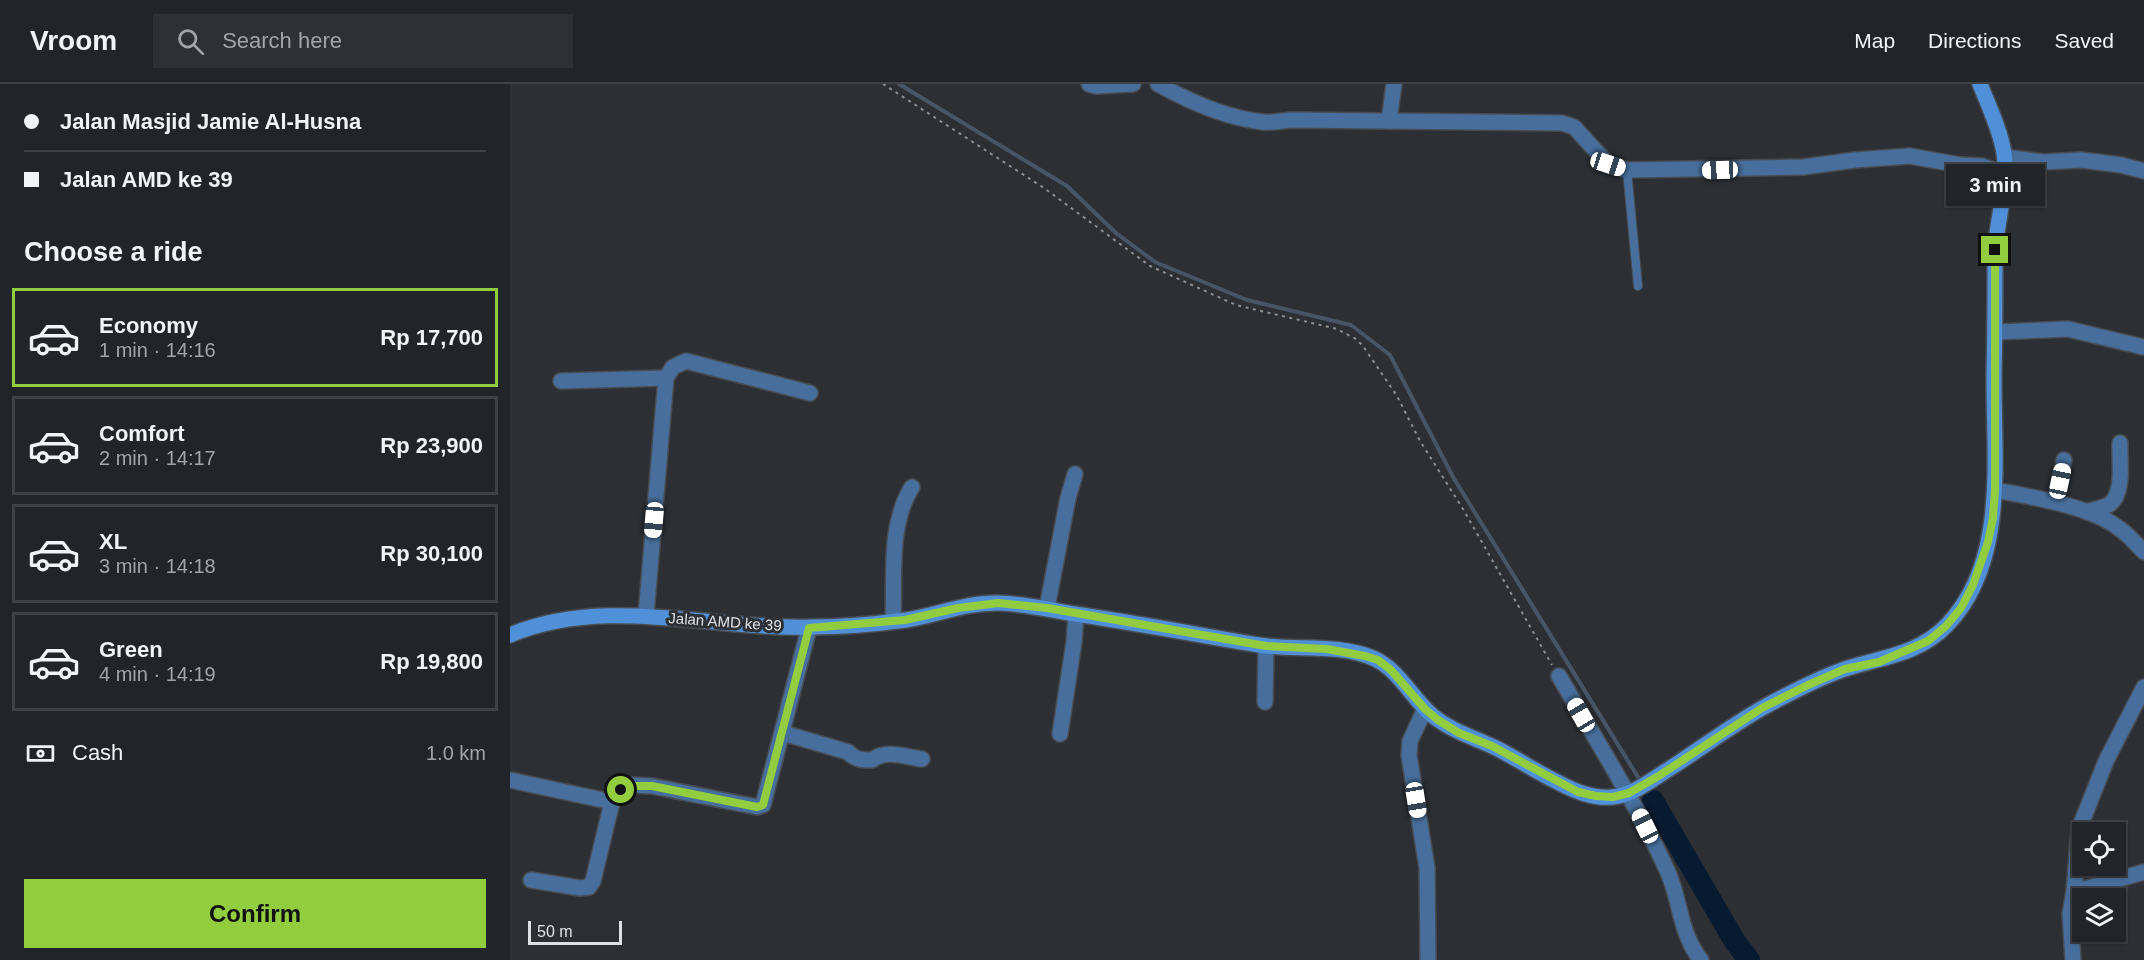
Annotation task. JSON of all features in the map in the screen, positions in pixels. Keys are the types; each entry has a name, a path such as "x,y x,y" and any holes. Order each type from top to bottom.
{"street":[{"path":"1089,84 1096,86 1133,84"},
{"path":"1158,84 1186,100 1230,116 1265,123 1292,120 1562,123 1574,127 1608,164 1627,170 1803,167 1910,156 1960,165 1982,166 2005,174"},
{"path":"1389,121 1394,84"},
{"name":"Jalan AMD ke 39","path":"510,635 528,627 584,618 646,615 809,628 905,620 985,604 998,603 1047,608 1266,646 1327,649 1378,660 1391,670 1425,709 1459,733 1492,746 1578,792 1613,797 1629,793 1762,708 1845,669 1879,662 1928,641 1946,626 1961,608 1973,585 1984,557 1993,518 1995,250 2005,174 2005,157 1998,129 1980,84"},
{"path":"2005,157 2043,162 2081,160 2121,165 2144,171"},
{"path":"1996,332 2068,329 2143,347"},
{"path":"646,615 666,378 673,367 686,361 810,393"},
{"path":"561,381 666,378"},
{"path":"2086,512 2108,505 2117,497 2120,443"},
{"path":"2055,502 2064,460"},
{"path":"1047,608 1068,498 1075,474"},
{"path":"893,620 897,525 905,498 912,487"},
{"path":"1995,490 2055,502 2086,512 2120,528 2144,552"},
{"path":"1060,734 1076,614"},
{"path":"531,880 580,888 589,887 593,881 612,802 621,790 630,786 644,785 757,807 763,805 809,628"},
{"path":"1265,702 1266,646"},
{"path":"1559,676 1629,793 1671,880 1686,937 1701,960"},
{"path":"2074,888 2079,829 2106,761 2144,687"},
{"path":"1425,709 1410,741 1409,755 1427,868 1428,960"},
{"path":"783,734 848,752 853,757 864,760 872,760 879,755 892,753 922,759"},
{"path":"510,780 612,802"},
{"path":"2088,888 2144,872"},
{"path":"2072,903 2070,914 2073,960"}],"lane":[{"path":"1627,170 1638,286"}],"path":[{"path":"883,84 1044,189 1150,266 1236,305 1323,325 1356,339 1397,396 1420,441 1463,509 1559,676"}],"waterway":[{"path":"899,84 1067,186 1116,233 1155,262 1247,300 1351,325 1390,355 1453,477 1641,782"},
{"path":"1645,789 1653,801"},
{"path":"1653,801 1734,940 1749,960"}],"route":[{"path":"621,790 630,786 652,786 757,807 763,805 809,628 905,620 958,608 998,603 1047,608 1266,646 1327,649 1365,656 1378,660 1391,670 1425,709 1459,733 1492,746 1578,792 1613,797 1629,793 1762,708 1845,669 1879,662 1928,641 1946,626 1961,608 1984,557 1993,518 1995,250"}]}
